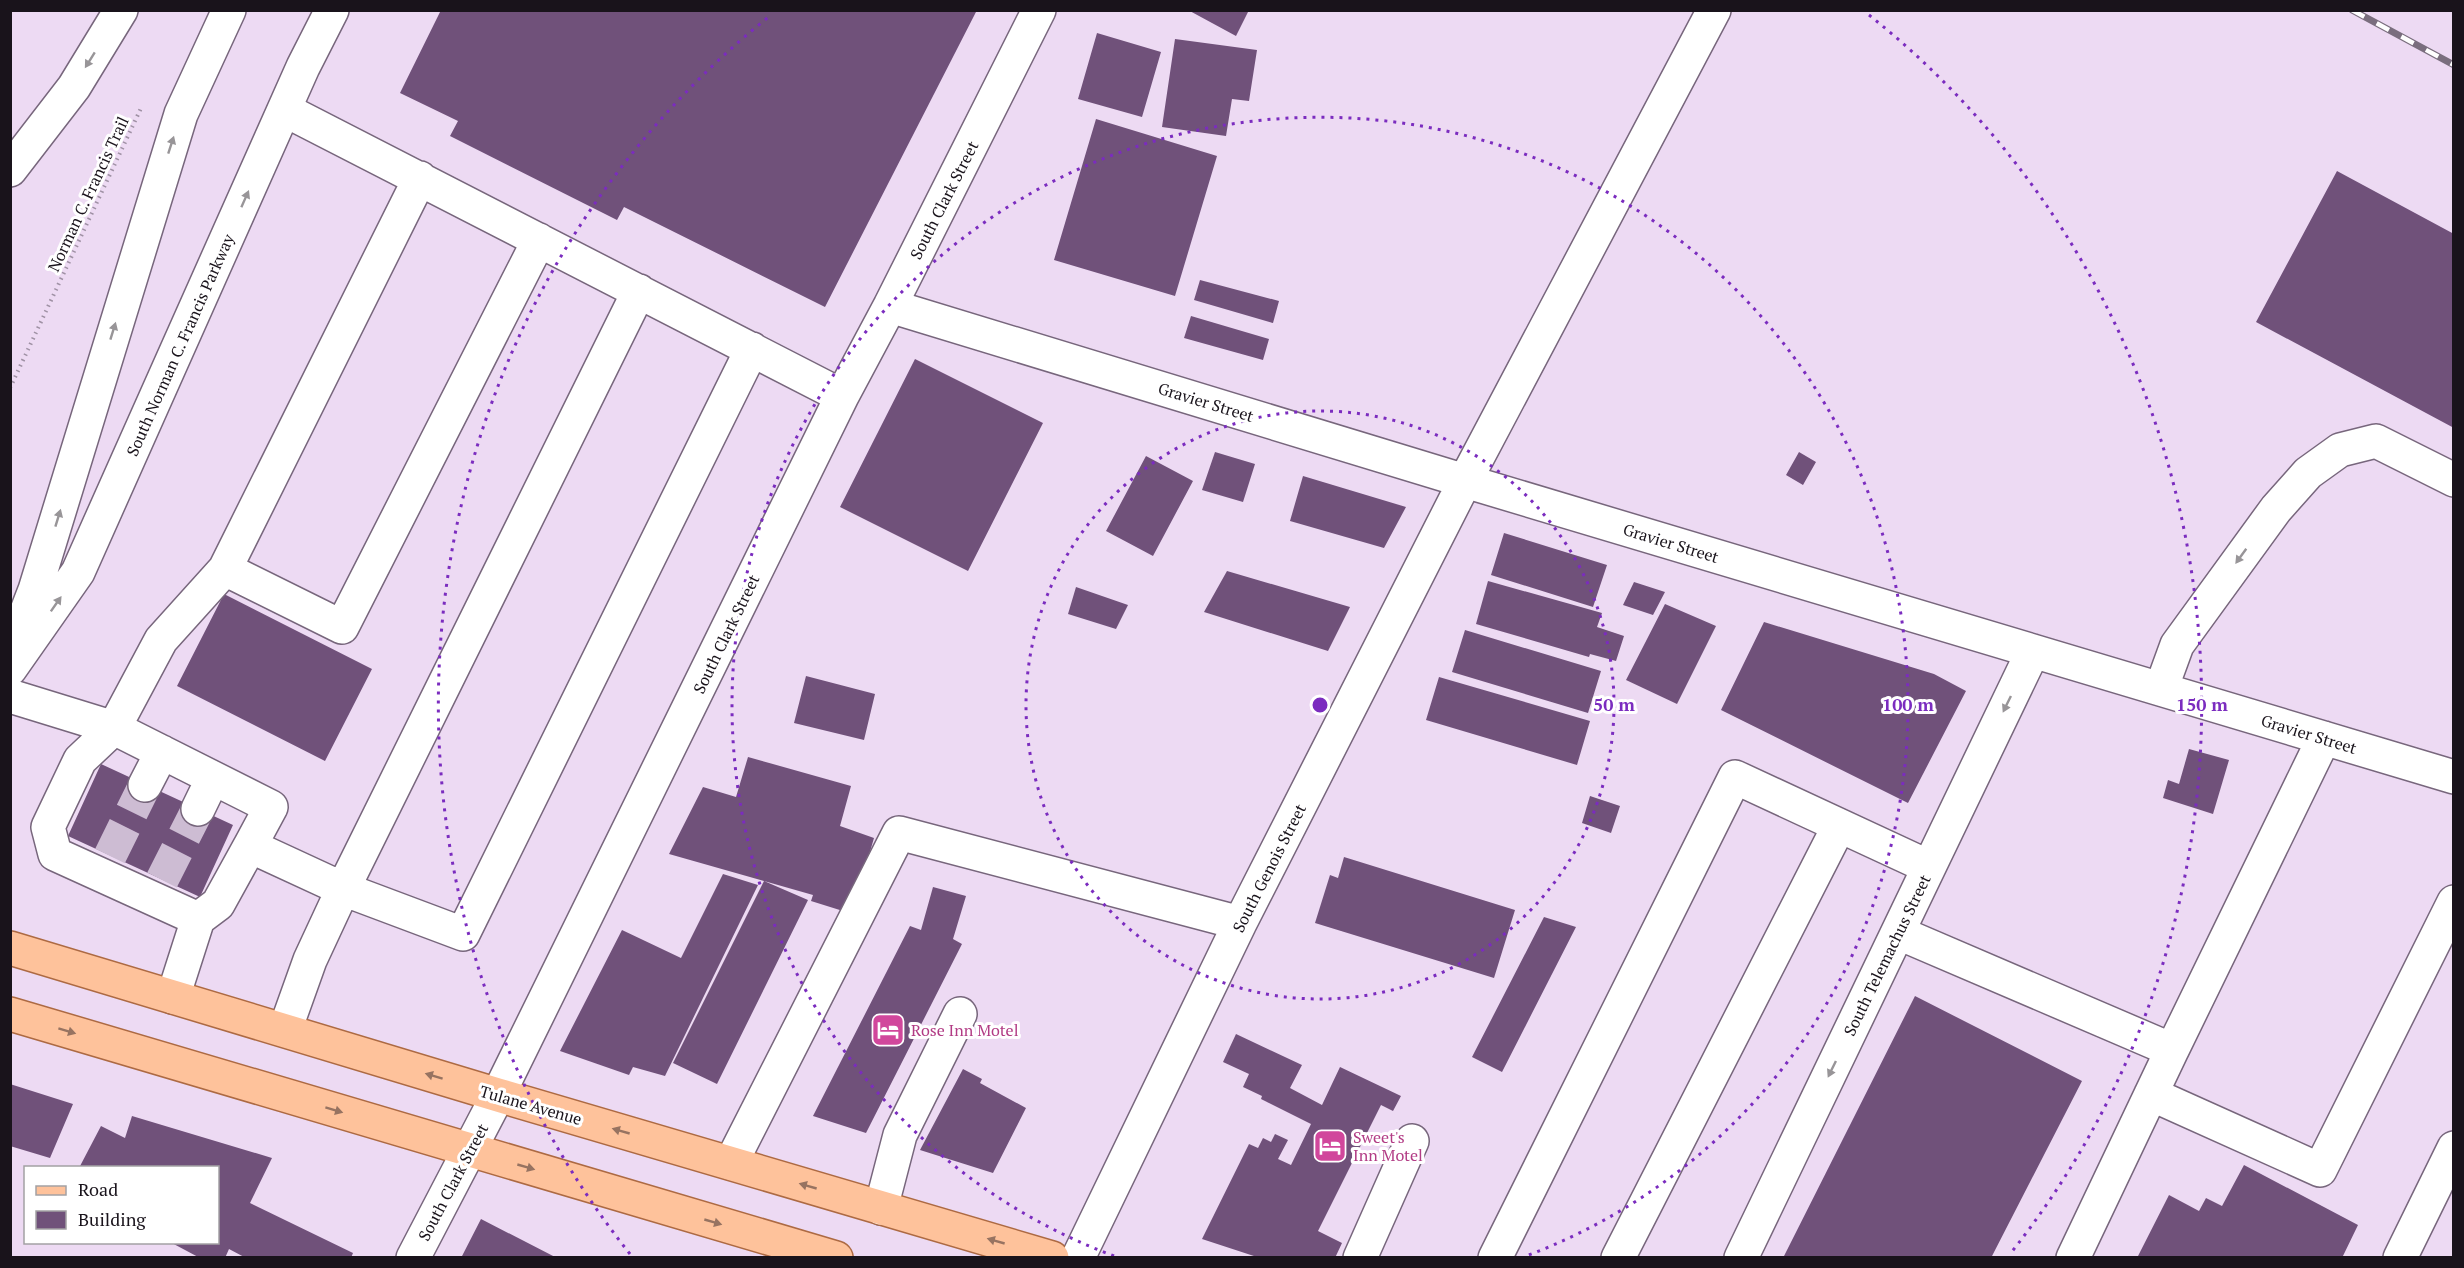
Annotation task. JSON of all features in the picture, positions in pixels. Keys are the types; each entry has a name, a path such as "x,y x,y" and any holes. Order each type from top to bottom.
{"main road":[{"name":"Tulane Avenue","path":"10,948 498,1095 1052,1257"},
{"path":"10,1014 836,1257"}],"street":[{"path":"10,170 74,87 121,10"},
{"path":"10,652 35,590 181,114 229,10"},
{"name":"South Norman C. Francis Parkway","path":"10,669 78,572 332,10"},
{"name":"South Clark Street","path":"414,1257 498,1095 842,396 890,306 1039,10"},
{"name":"South Genois Street","path":"1078,1257 1240,923 1465,481 1714,10"},
{"path":"285,110 842,396"},
{"path":"198,919 158,889 105,865 56,854 48,827 80,760 114,728 161,640 225,569 420,178"},
{"path":"225,569 342,627 538,240"},
{"path":"285,1030 310,960 343,888 639,291"},
{"name":"Gravier Street","path":"890,306 2454,777"},
{"path":"250,846 343,888 464,934 752,349"},
{"path":"2161,689 2177,645 2276,509 2308,473 2340,450 2376,441 2454,480"},
{"name":"South Telemachus Street","path":"1741,1257 2033,651"},
{"path":"10,696 114,728 271,807 218,904 198,919 173,997"},
{"path":"2073,1257 2324,738"},
{"path":"145,785 162,752"},
{"path":"1502,1255 1735,777 1929,867"},
{"path":"198,809 213,778"},
{"path":"1618,1257 1839,826"},
{"path":"731,1163 899,833 1240,923"},
{"path":"2151,1094 2320,1170 2454,902"},
{"path":"1899,933 2172,1050"},
{"path":"881,1208 900,1135 960,1014"},
{"path":"1360,1257 1412,1141"},
{"path":"2400,1257 2454,1148"}],"path":[{"name":"Norman C. Francis Trail","path":"10,388 147,97"}],"building":[{"path":"441,10 977,10 825,307 624,207 617,220 450,136 458,121 400,93"},
{"path":"1188,10 1249,10 1236,36"},
{"path":"1097,33 1161,52 1142,117 1078,99"},
{"path":"1175,39 1257,50 1249,101 1232,99 1226,136 1162,127"},
{"path":"1096,119 1217,156 1175,296 1054,260"},
{"path":"2337,171 2454,234 2454,428 2256,322"},
{"path":"1200,280 1279,301 1273,323 1194,300"},
{"path":"1191,316 1269,339 1263,360 1184,338"},
{"path":"915,359 1043,423 968,571 840,507"},
{"path":"1215,452 1255,464 1243,502 1202,490"},
{"path":"1799,452 1816,462 1803,485 1786,475"},
{"path":"1146,456 1193,481 1153,556 1106,531"},
{"path":"1303,476 1406,507 1384,548 1290,521"},
{"path":"1504,533 1607,565 1593,607 1491,575"},
{"path":"1227,571 1350,607 1328,651 1204,612"},
{"path":"1488,581 1602,613 1597,627 1624,636 1616,661 1590,654 1589,657 1476,624"},
{"path":"1634,582 1665,592 1653,615 1623,605"},
{"path":"1076,587 1128,605 1116,629 1068,614"},
{"path":"224,594 372,669 325,761 177,686"},
{"path":"1665,604 1716,626 1677,704 1626,680"},
{"path":"1764,622 1934,674 1966,691 1908,803 1721,710"},
{"path":"1465,630 1601,671 1588,713 1452,672"},
{"path":"806,676 875,694 864,740 794,723"},
{"path":"1439,677 1590,721 1577,765 1426,720"},
{"path":"2189,749 2229,760 2213,814 2163,798 2168,780 2179,784"},
{"path":"748,757 851,786 840,826 874,838 853,910 843,911 811,901 813,895 669,854 703,787 736,797"},
{"path":"101,764 233,825 200,897 68,836"},
{"path":"1590,796 1620,806 1611,833 1582,823"},
{"path":"1344,857 1515,910 1494,978 1315,923 1330,875 1338,878"},
{"path":"723,874 758,885 665,1076 633,1067 629,1075 560,1051 622,930 681,958"},
{"path":"764,881 808,900 717,1084 673,1063"},
{"name":"Rose Inn Motel","path":"933,887 966,896 953,939 962,944 866,1133 813,1116 910,926 921,930"},
{"path":"1544,917 1576,927 1502,1072 1472,1057"},
{"path":"1915,996 2082,1081 1991,1258 1783,1258"},
{"name":"Sweet's Inn Motel","path":"1236,1034 1302,1065 1290,1088 1322,1105 1340,1067 1401,1096 1393,1111 1381,1105 1318,1231 1342,1243 1335,1258 1260,1258 1202,1239 1249,1144 1258,1148 1263,1138 1271,1142 1275,1134 1288,1140 1278,1159 1291,1165 1311,1124 1261,1099 1262,1096 1243,1087 1249,1074 1223,1062"},
{"path":"963,1069 982,1079 980,1083 1026,1108 993,1173 920,1150"},
{"path":"10,1084 73,1104 50,1158 10,1146"},
{"path":"132,1116 272,1158 250,1203 353,1253 351,1258 246,1258 229,1249 225,1258 200,1258 174,1244 219,1244 219,1166 80,1166 101,1126 125,1138"},
{"path":"2244,1165 2358,1225 2342,1258 2137,1258 2169,1195 2199,1211 2206,1198 2222,1206"},
{"path":"481,1219 557,1258 461,1258"}],"tunnel":[{"path":"110,856 145,785"},
{"path":"162,880 198,809"}],"railway":[{"path":"2352,10 2454,65"}],"place":[{"name":"Rose Inn Motel","path":"888,1030"},
{"name":"Sweet's Inn Motel","path":"1330,1146"}]}
